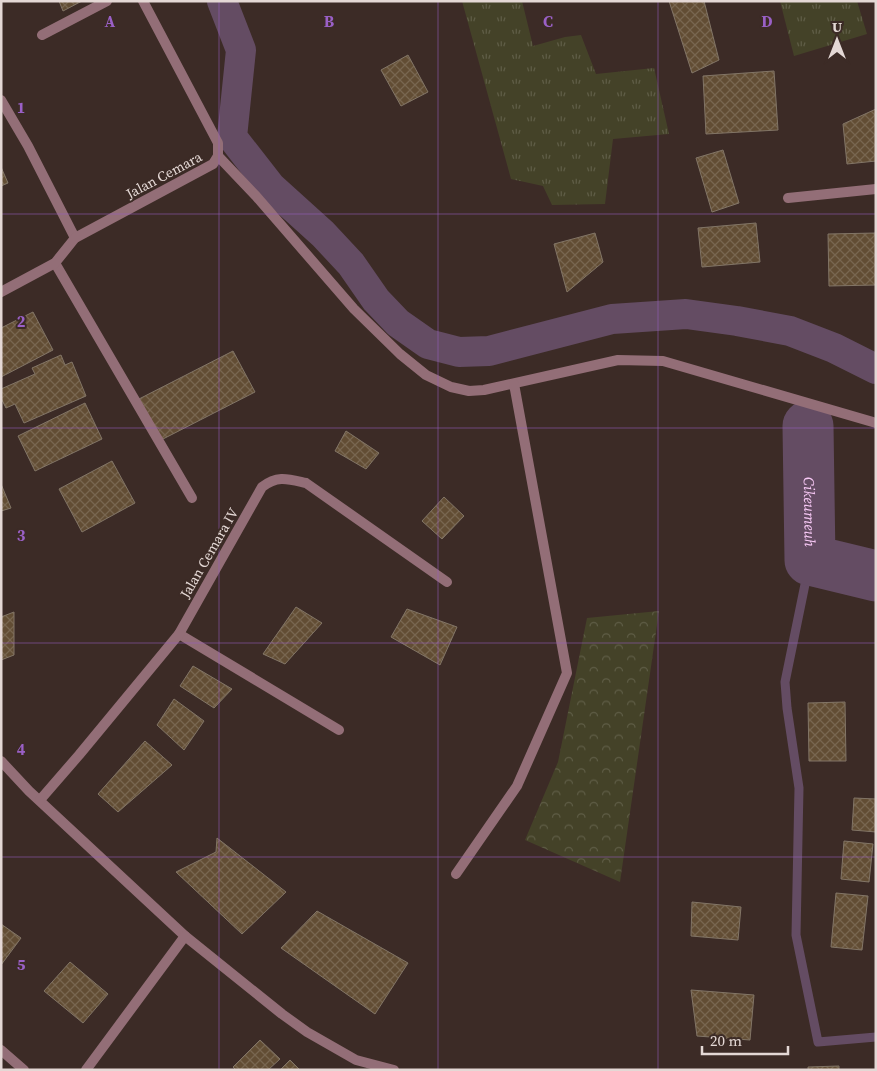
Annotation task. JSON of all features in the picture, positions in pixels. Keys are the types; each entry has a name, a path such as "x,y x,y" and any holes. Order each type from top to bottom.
{"street":[{"path":"42,36 107,1"},
{"name":"Jalan Cemara","path":"1,292 55,263 75,238 213,164 218,156 218,143 143,1"},
{"path":"1,100 28,146 75,238"},
{"path":"218,156 354,309 400,354 426,375 451,387 469,392 484,390 618,360 663,362 876,423"},
{"path":"788,198 876,188"},
{"path":"55,263 192,498"},
{"path":"456,874 516,786 567,673 514,384"},
{"name":"Jalan Cemara IV","path":"40,800 79,756 179,634 262,487 270,481 285,478 306,483 447,582"},
{"path":"179,634 338,730"},
{"path":"1,761 185,936 307,1032 356,1060 394,1070"},
{"path":"86,1070 185,936"},
{"path":"1,1050 24,1070"}],"green space":[{"path":"462,1 522,1 533,46 565,37 581,35 596,74 654,68 669,134 613,139 605,204 552,205 543,186 511,179"},
{"path":"780,1 857,1 867,34 794,56"},
{"path":"659,611 620,882 525,840 558,762 587,618"}],"building":[{"path":"59,1 82,1 63,11"},
{"path":"669,1 704,1 719,60 692,73"},
{"path":"408,55 428,92 401,106 381,70"},
{"path":"774,71 778,130 706,134 703,76"},
{"path":"876,109 876,161 847,164 843,124"},
{"path":"723,150 739,203 712,212 696,158"},
{"path":"1,167 8,183 1,186"},
{"path":"756,223 760,262 702,267 698,228"},
{"path":"595,233 603,262 567,292 554,244"},
{"path":"876,233 876,285 829,286 828,234"},
{"path":"33,312 53,350 1,377 1,328"},
{"path":"233,351 255,392 161,440 139,399"},
{"path":"61,355 65,365 72,362 86,396 24,423 15,404 6,408 1,398 1,389 35,374 32,368"},
{"path":"85,403 102,439 35,471 18,436"},
{"path":"346,431 379,453 366,469 335,451"},
{"path":"112,461 135,503 82,532 59,489"},
{"path":"1,484 11,508 1,511"},
{"path":"444,497 464,516 442,539 422,521"},
{"path":"296,607 322,623 285,664 263,654"},
{"path":"407,609 457,627 440,665 391,637"},
{"path":"14,612 14,655 1,660 1,617"},
{"path":"193,666 232,689 214,708 180,686"},
{"path":"174,699 204,721 184,750 157,725"},
{"path":"845,702 846,761 809,761 808,703"},
{"path":"145,741 172,765 118,812 98,794"},
{"path":"854,798 876,799 876,832 852,830"},
{"path":"217,838 286,892 242,934 176,872 216,852"},
{"path":"844,841 873,844 869,882 841,879"},
{"path":"836,893 868,896 862,950 831,947"},
{"path":"692,902 741,907 738,940 691,936"},
{"path":"317,911 408,963 375,1014 281,948"},
{"path":"1,924 21,938 1,965"},
{"path":"70,962 108,994 83,1023 44,991"},
{"path":"691,990 754,995 750,1040 697,1036"},
{"path":"260,1040 280,1059 268,1070 236,1070 233,1067"},
{"path":"290,1060 300,1070 280,1070"},
{"path":"839,1066 839,1070 808,1070 808,1067"}],"waterway":[{"path":"222,1 241,50 232,137 271,187 323,234 351,264 376,300 398,323 428,344 459,352 489,351 612,319 686,314 790,331 834,348 876,369"},
{"name":"Cikeumeuh","path":"808,426 810,560 876,576"},
{"path":"810,560 785,682 799,788 796,935 818,1042 876,1037"}]}
